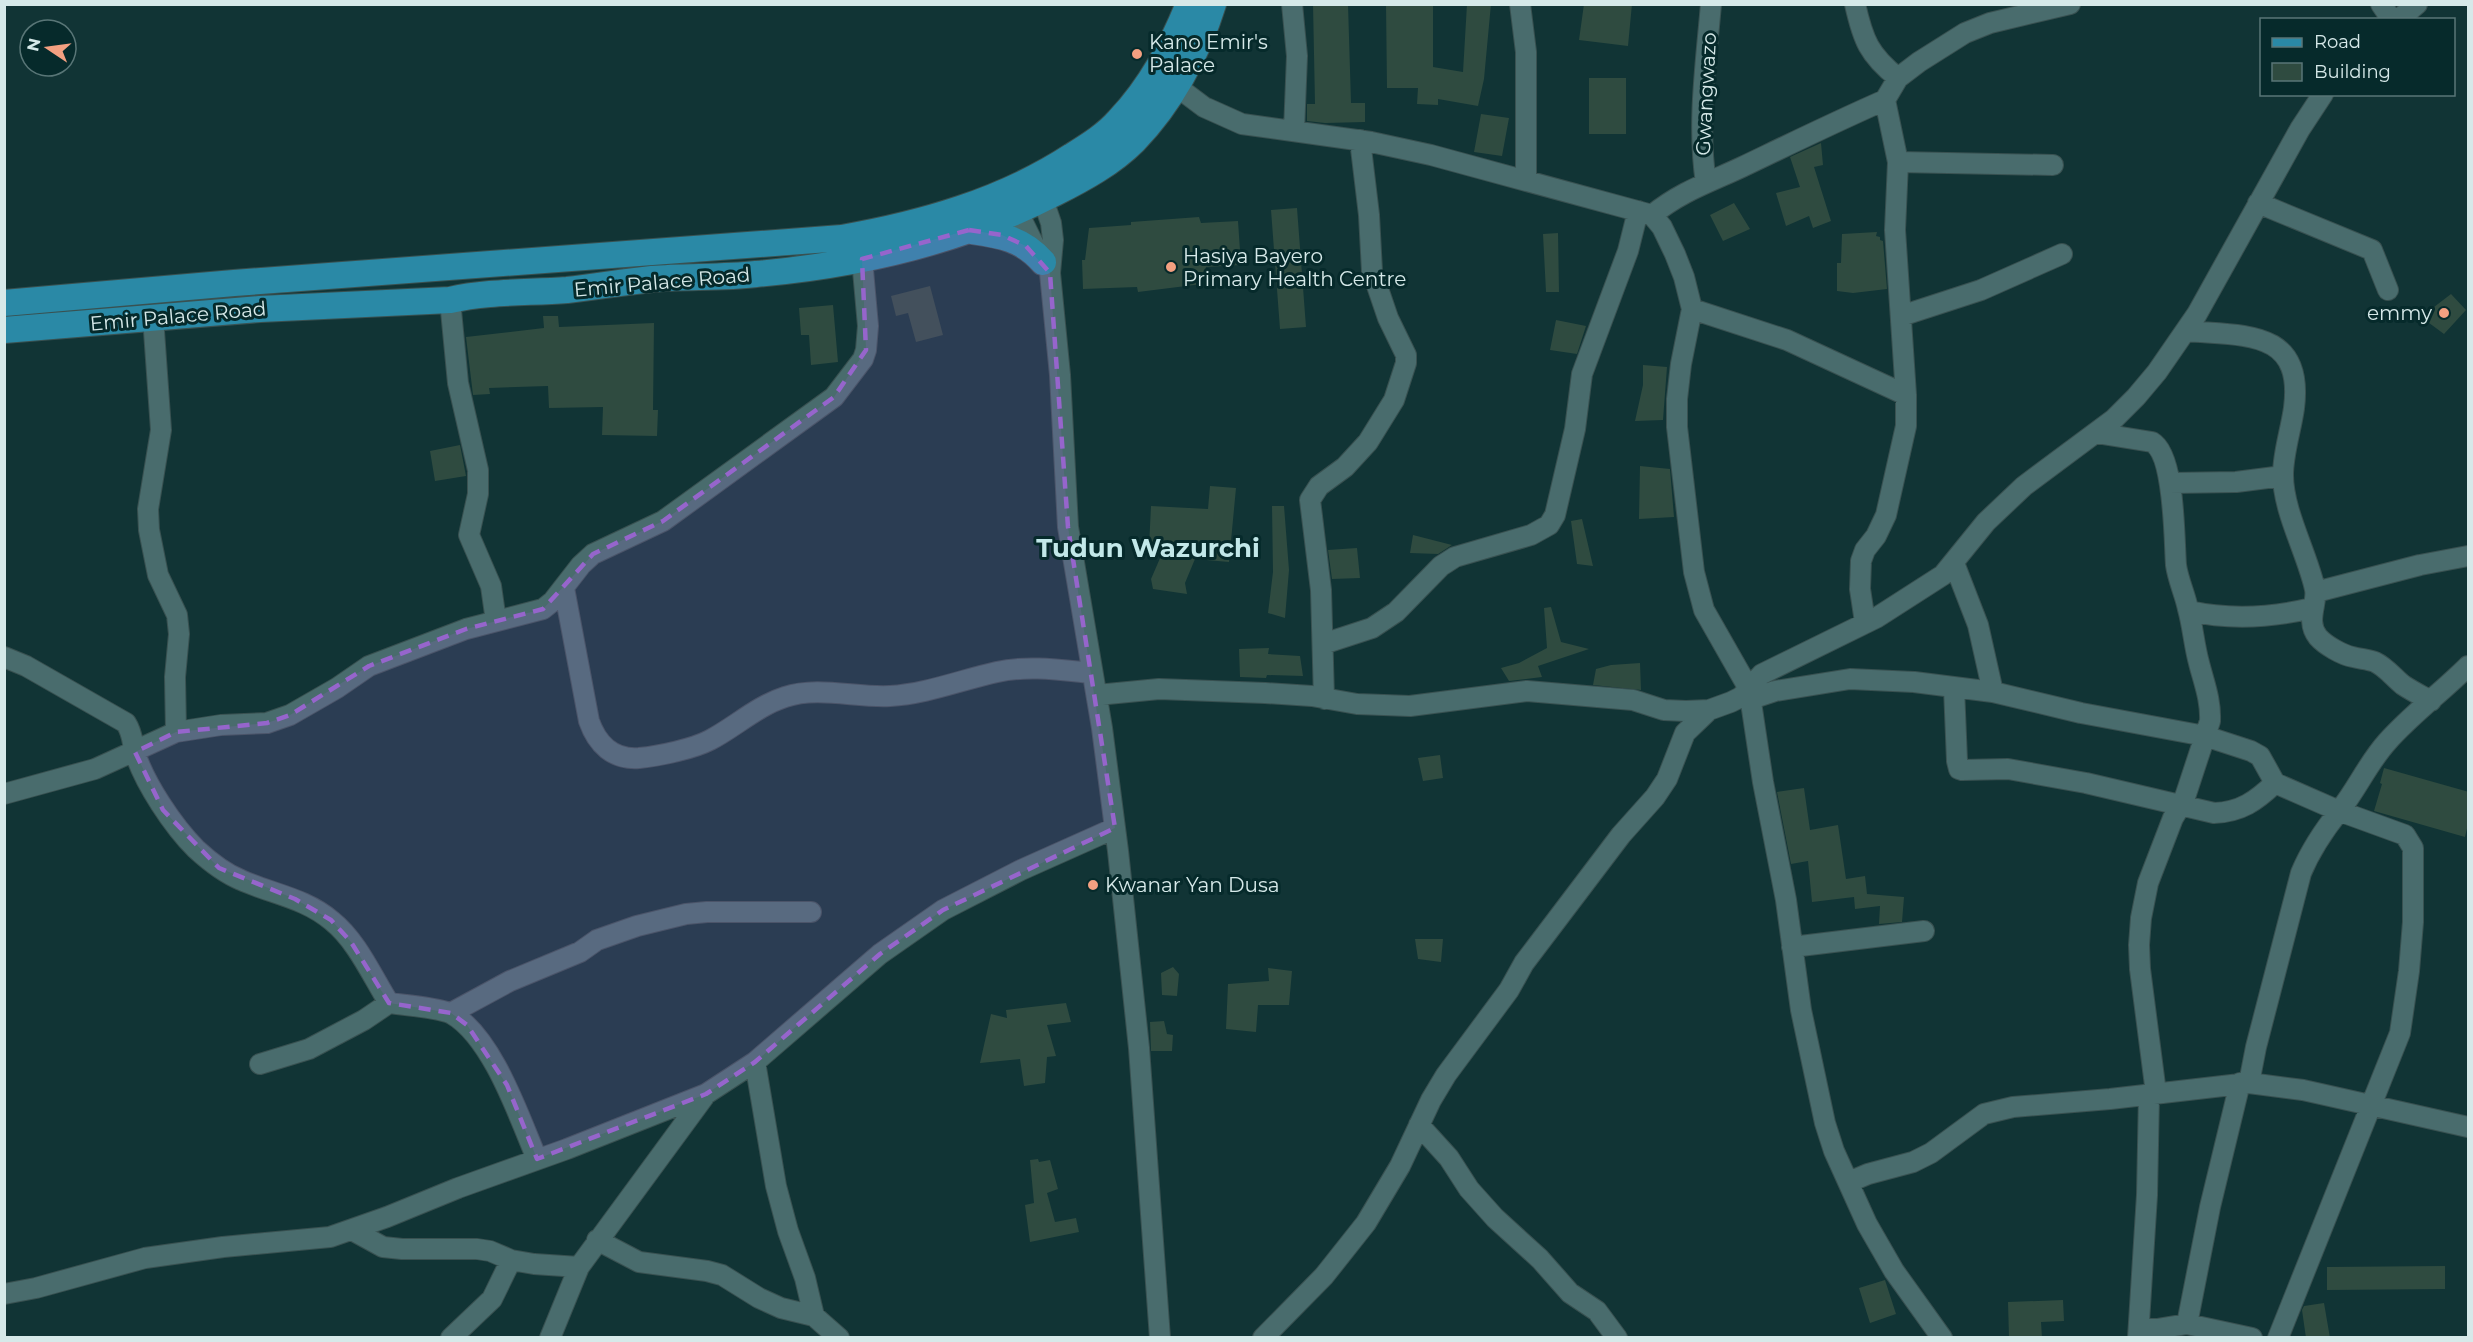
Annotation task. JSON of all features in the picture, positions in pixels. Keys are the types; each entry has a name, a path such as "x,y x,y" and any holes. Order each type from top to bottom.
{"main road":[{"name":"Emir Palace Road","path":"1040,189 1117,122 1160,68 1189,4"},
{"name":"Emir Palace Road","path":"4,330 355,303 450,300 472,295 567,290 652,279 755,274 862,259 914,248 969,230 1012,202 1040,189 1081,180 1134,141 1176,86 1192,58 1213,4"},
{"name":"Emir Palace Road","path":"4,303 234,283 842,238 1012,202"},
{"path":"969,230 1009,237 1026,246 1047,268"}],"street":[{"path":"1292,4 1297,56 1294,131"},
{"path":"1520,4 1526,52 1526,180"},
{"name":"Gwangwazo","path":"1706,183 1702,159 1702,127 1711,4"},
{"path":"1855,4 1865,43 1885,67 1898,78"},
{"path":"1323,644 1372,628 1396,612 1441,566 1455,557 1542,531 1553,521 1571,452 1582,374 1628,251 1645,213 1886,100 1898,78 1965,33 1990,23 2070,4"},
{"path":"2381,4 2391,18"},
{"path":"2400,18 2417,4"},
{"path":"1176,86 1204,107 1242,124 1360,140 1431,155 1645,213 1662,227 1675,254 1692,309 1681,364 1677,399 1677,427 1690,551 1704,610 1750,694 1801,1010 1825,1123 1834,1151 1867,1224 1894,1271 1942,1338"},
{"path":"1750,694 1762,674 1865,622 1943,575 1976,532 2024,486 2096,433 2136,396 2187,331 2300,129 2322,96"},
{"path":"1865,622 1860,589 1861,561 1865,550 1876,536 1890,499 1906,426 1895,230 1899,190 1898,162 1886,100"},
{"path":"1324,699 1321,590 1310,500 1319,486 1345,467 1368,442 1394,400 1406,363 1404,350 1388,318 1372,271 1369,214 1360,140"},
{"path":"1898,162 2053,165"},
{"path":"1040,189 1051,223 1053,240 1047,268 1060,375 1068,527 1111,785 1139,1048 1160,1338"},
{"path":"1012,202 1047,268"},
{"path":"2258,203 2372,250 2388,290"},
{"path":"1901,316 1981,290 2062,254"},
{"path":"4,794 95,769 176,732 221,725 267,723 290,714 337,688 369,666 466,629 543,609 553,601 593,554 663,521 834,397 863,359 866,350 868,326 862,259"},
{"path":"450,300 458,383 478,470 478,494 469,535 491,586 496,621"},
{"path":"1692,309 1787,340 1906,395"},
{"path":"153,317 161,430 148,509 149,530 158,575 177,615 179,634 175,677 176,732"},
{"path":"2187,331 2245,334 2259,338 2273,345 2293,367 2295,388 2283,476 2291,517 2300,539 2309,610 2320,639 2349,656 2375,662 2404,686 2431,700"},
{"path":"2096,433 2155,443 2163,458 2170,483 2177,569 2189,610 2193,642 2211,708 2205,736 2181,806 2173,818 2148,883 2139,931 2140,969 2153,1094 2138,1332 2187,1324 2252,1338"},
{"path":"2170,483 2236,482 2283,476"},
{"path":"2189,610 2214,616 2245,618 2309,610 2420,565 2469,556"},
{"path":"1954,563 1978,625 1993,692"},
{"path":"564,588 593,734 608,750 627,757 639,758 709,741 787,696 822,693 892,696 951,685 997,672 1026,669 1092,673"},
{"path":"4,657 26,666 126,723 134,740 135,752 164,810 196,849 219,868 241,880 295,899 331,920 351,942 389,1003"},
{"path":"2187,1324 2210,1207 2259,1036 2301,873 2323,830 2339,811 2386,742 2469,666"},
{"path":"1096,694 1159,689 1265,693 1357,704 1410,706 1527,691 1633,700 1664,710 1709,710 1750,694 1850,679 1893,681 1993,692 2081,713 2205,736 2251,751 2260,756 2275,783 2339,811 2405,835 2412,848 2412,922 2404,1015 2400,1033 2278,1338"},
{"path":"1954,688 1959,769 1966,771 2008,769 2086,783 2214,813 2230,813 2258,800 2275,783"},
{"path":"1263,1338 1324,1276 1366,1223 1400,1166 1446,1075 1509,990 1524,963 1621,835 1655,796 1667,779 1685,733 1709,710"},
{"path":"4,1294 36,1288 145,1258 223,1247 330,1237 706,1094 755,1062 880,954 943,910 1021,870 1115,828"},
{"path":"451,1013 510,981 580,951 597,940 637,926 686,914 707,912 811,912"},
{"path":"1792,947 1924,931"},
{"path":"260,1064 309,1049 364,1020 389,1003 451,1013 467,1025 507,1085 537,1159"},
{"path":"755,1062 776,1186 788,1231 806,1278 814,1317"},
{"path":"1849,1182 1886,1168 1913,1162 1930,1153 1983,1114 2013,1107 2245,1083 2303,1090 2469,1127"},
{"path":"550,1338 579,1267 706,1094"},
{"path":"1419,1125 1449,1158 1469,1189 1495,1218 1540,1259 1570,1293 1597,1311 1617,1338"},
{"path":"352,1230 383,1247 477,1249 490,1251 511,1260 579,1267"},
{"path":"597,1240 639,1262 722,1275 759,1298 781,1308 814,1317 839,1338"},
{"path":"451,1338 492,1299 511,1260"}],"highlighted area":[{"path":"969,230 1002,235 1026,246 1050,273 1068,527 1115,828 943,910 880,954 755,1062 706,1094 537,1159 507,1085 467,1025 451,1013 389,1003 351,942 331,920 295,899 219,868 163,810 135,752 176,732 267,723 290,715 369,666 466,629 543,609 593,554 663,521 834,397 866,350 862,259"}],"building":[{"path":"1313,4 1348,4 1351,103 1365,103 1365,122 1307,121 1307,104 1315,104"},
{"path":"1386,4 1433,4 1433,67 1463,72 1467,4 1491,4 1484,79 1478,106 1438,99 1438,105 1417,104 1418,88 1387,88"},
{"path":"1584,4 1632,4 1628,46 1579,40"},
{"path":"1589,78 1626,78 1626,134 1589,134"},
{"path":"1481,114 1509,118 1502,156 1474,152"},
{"path":"1821,143 1823,165 1814,167 1831,221 1813,228 1809,216 1786,226 1776,193 1800,187 1790,157"},
{"path":"1734,203 1750,229 1723,241 1710,215"},
{"path":"1297,208 1306,327 1280,329 1271,210"},
{"path":"1199,217 1201,223 1238,221 1241,265 1206,267 1202,284 1138,292 1137,287 1083,289 1082,260 1085,260 1089,228"},
{"path":"1877,232 1876,236 1883,241 1887,289 1853,293 1837,291 1837,263 1841,263 1842,234"},
{"path":"1558,233 1559,292 1546,292 1543,234"},
{"path":"930,286 943,335 916,342 908,313 896,316 891,296"},
{"name":"emmy","path":"2451,294 2466,310 2444,334 2421,317"},
{"path":"833,305 838,362 811,365 809,335 801,335 799,308"},
{"path":"543,316 558,316 559,327 654,323 653,410 658,410 657,436 602,435 603,407 549,408 548,386 489,388 490,394 473,395 466,337 544,328"},
{"path":"1556,320 1586,326 1577,354 1550,350"},
{"path":"1643,365 1667,367 1663,420 1635,421 1643,385"},
{"path":"460,445 466,476 435,481 430,451"},
{"path":"1640,466 1670,469 1674,517 1639,519"},
{"path":"1210,486 1236,488 1229,562 1195,559 1185,583 1187,594 1153,589 1151,579 1164,549 1149,547 1151,506 1208,509"},
{"path":"1272,506 1284,506 1289,570 1285,618 1268,613 1273,572"},
{"path":"1582,519 1593,566 1577,564 1571,521"},
{"path":"1413,535 1452,545 1438,554 1410,553"},
{"path":"1357,548 1360,578 1332,579 1328,550"},
{"path":"1551,607 1561,642 1589,649 1538,666 1542,677 1509,681 1501,668 1519,663 1547,648 1544,608"},
{"path":"1269,648 1268,654 1300,656 1303,676 1240,677 1239,649"},
{"path":"1640,663 1641,690 1593,685 1596,669 1611,665"},
{"path":"1440,755 1443,778 1423,781 1418,758"},
{"path":"2384,768 2469,792 2469,820 2465,837 2374,811"},
{"path":"1804,788 1810,830 1838,825 1846,879 1865,876 1867,894 1904,897 1902,922 1879,924 1880,906 1855,909 1854,897 1812,902 1808,861 1791,864 1777,792"},
{"path":"1415,939 1443,939 1441,962 1418,959"},
{"path":"1173,967 1179,974 1177,996 1162,995 1161,973"},
{"path":"1268,968 1292,971 1289,1005 1258,1005 1256,1032 1226,1029 1228,984 1269,981"},
{"path":"1066,1003 1071,1022 1047,1025 1056,1056 1047,1057 1045,1083 1024,1086 1020,1059 980,1063 991,1014 1007,1018 1006,1010"},
{"path":"1164,1021 1167,1034 1173,1035 1172,1051 1151,1051 1150,1022"},
{"path":"1038,1159 1039,1162 1050,1160 1058,1189 1047,1193 1055,1222 1076,1218 1079,1232 1030,1242 1025,1205 1034,1203 1030,1160"},
{"path":"2445,1266 2445,1289 2327,1290 2327,1267"},
{"path":"1885,1280 1896,1314 1870,1323 1859,1288"},
{"path":"2063,1300 2064,1321 2041,1322 2042,1338 2009,1338 2008,1302"},
{"path":"2324,1303 2330,1338 2306,1338 2302,1310 2304,1306"}],"place":[{"name":"Kano Emir's Palace","path":"1137,54"},
{"name":"Hasiya Bayero Primary Health Centre","path":"1171,267"},
{"name":"emmy","path":"2444,313"},
{"name":"Kwanar Yan Dusa","path":"1093,885"}],"district":[{"name":"Tudun Wazurchi","path":"1148,548"}]}
